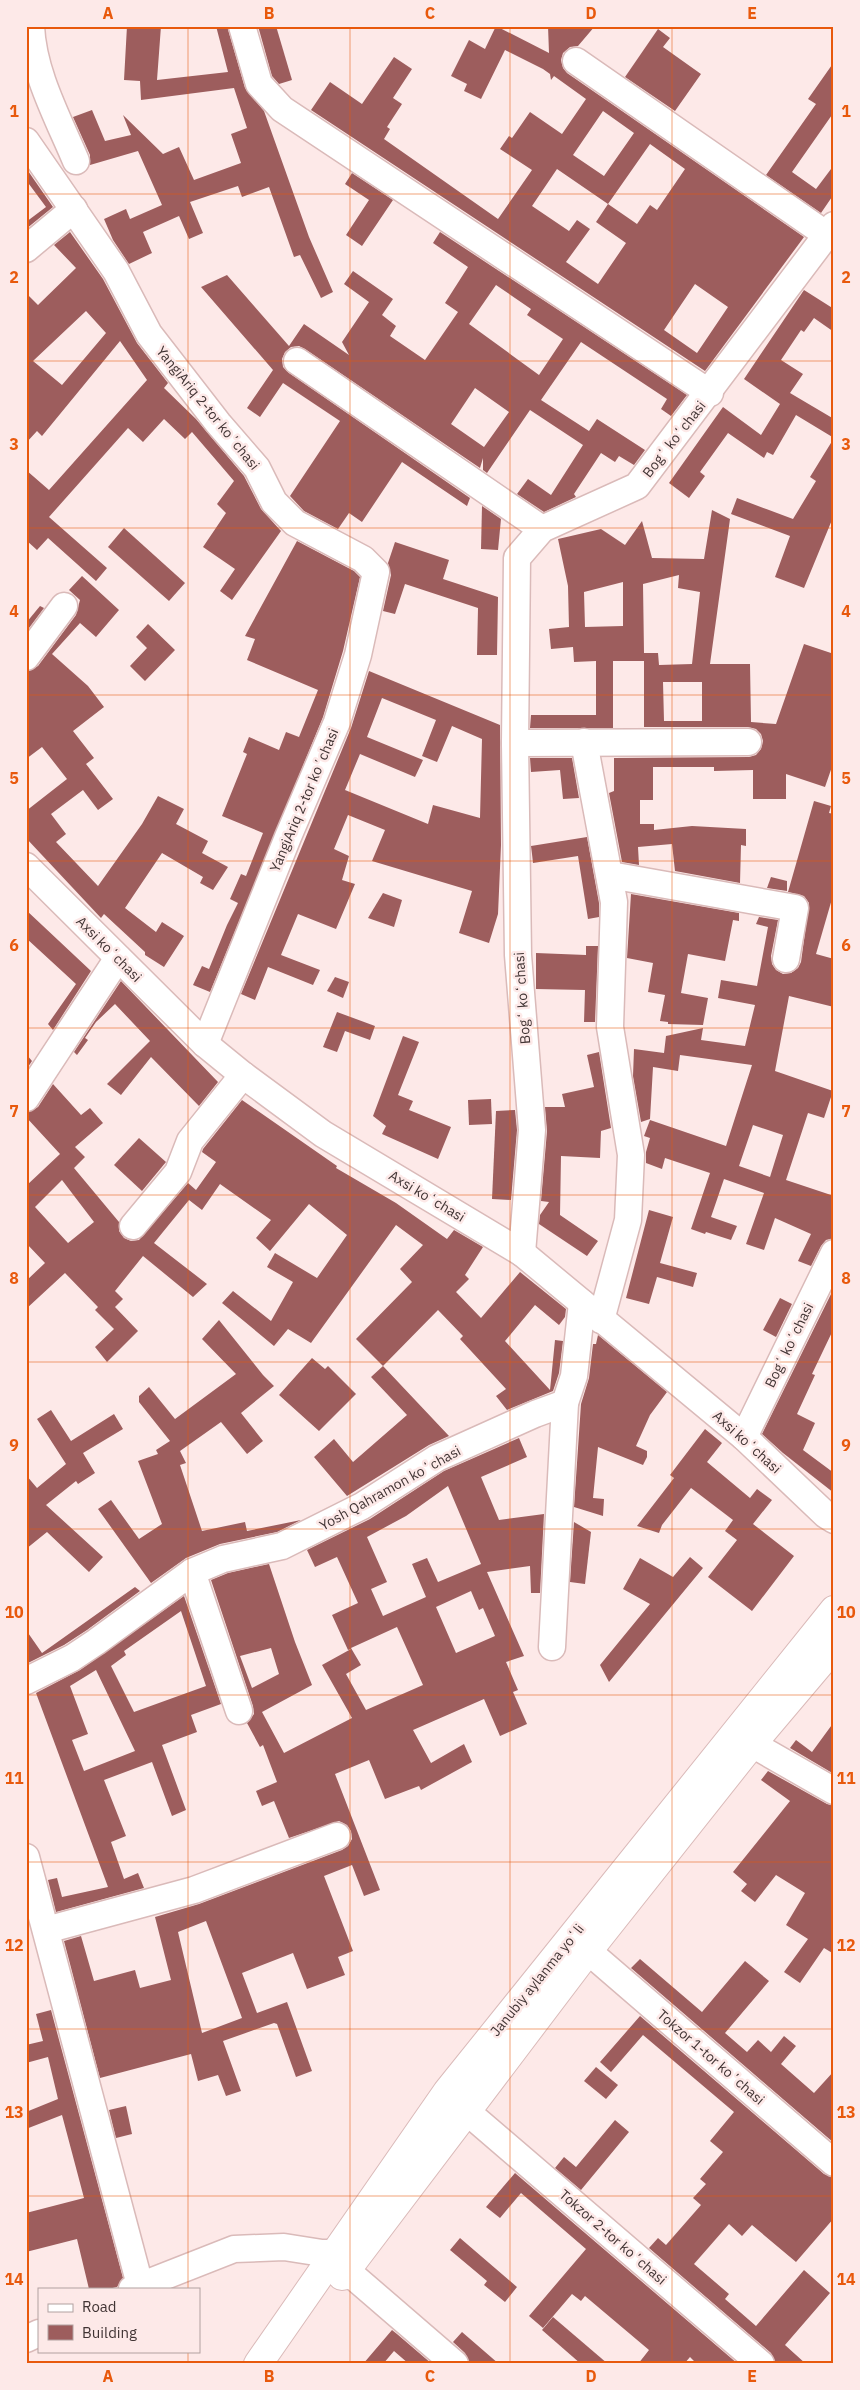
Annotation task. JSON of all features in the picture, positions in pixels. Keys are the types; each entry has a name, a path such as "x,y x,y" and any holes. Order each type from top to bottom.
{"highway":[{"name":"Janubiy aylanma yoʻli","path":"281,2364 341,2261 447,2092 834,1610"},
{"name":"Janubiy aylanma yoʻli","path":"258,2364 466,2110 588,1951 752,1744 834,1646"}],"street":[{"path":"31,26 40,73 76,161"},
{"path":"242,26 259,84 282,109 710,393"},
{"path":"576,61 830,230"},
{"name":"YangiАriq 2-tor koʼchasi","path":"26,141 116,271 149,334 218,423 257,468 274,502 295,523 363,559 376,572 358,655 337,722 288,837 205,1044"},
{"path":"26,249 74,209"},
{"name":"Bogʻ koʻchasi","path":"522,1253 532,1130 518,955 515,743 517,558 542,529 637,486 710,393 830,230"},
{"path":"296,361 542,529"},
{"path":"26,657 64,606"},
{"path":"552,1647 565,1403 592,1311 628,1220 631,1155 610,1027 614,902 584,742"},
{"path":"515,743 748,742"},
{"name":"Axsi koʻchasi","path":"26,866 205,1044 243,1075 323,1134 522,1253 744,1436 826,1515 834,1520"},
{"path":"610,875 796,908 786,959"},
{"path":"26,1098 118,958"},
{"path":"133,1226 178,1172 190,1141 243,1075"},
{"name":"Bogʻ koʻchasi","path":"744,1436 834,1253"},
{"name":"Yosh Qahramon koʻchasi","path":"26,1681 72,1658 192,1572 223,1559 282,1546 362,1506 437,1458 535,1414 565,1403"},
{"path":"192,1572 239,1711"},
{"path":"752,1744 834,1791"},
{"path":"46,1930 194,1890 337,1836"},
{"path":"26,1856 136,2287 234,2249 284,2247 322,2253 341,2261 455,2364"},
{"name":"Tokzor 1-tor koʼchasi","path":"588,1951 834,2163"},
{"name":"Tokzor 2-tor koʼchasi","path":"466,2110 762,2364"},
{"path":"26,2339 38,2333"}],"building":[{"path":"127,26 161,26 157,80 228,72 216,26 227,26 245,88 264,111 309,237 333,292 321,298 300,255 294,257 269,187 242,197 238,186 190,202 203,233 189,239 179,216 143,232 152,253 129,264 113,240 104,219 126,209 130,219 162,205 138,151 90,165 90,155 73,117 92,110 105,141 131,135 123,115 163,154 179,147 194,180 241,163 231,134 247,128 234,88 141,100 140,81 124,80"},
{"path":"258,26 276,26 292,80 279,84 272,76"},
{"path":"496,26 549,53 548,26 595,26 578,46 570,47 563,53 561,60 563,68 567,73 804,237 705,371 311,110 330,82 362,104 394,57 412,69 393,98 402,104 387,127 390,129 384,139 498,219 532,170 500,149 509,136 512,138 530,112 562,134 586,99 554,76 551,80 550,74 543,69 505,50 481,99 464,91 467,84 451,76 469,40 485,49","holes":["603,111 634,133 604,176 573,155","650,144 685,169 657,210 650,205 637,224 608,204","557,169 608,204 596,222 626,243 598,284 566,262 590,229 577,220 569,231 532,206","695,284 728,307 697,353 664,330"]},
{"path":"658,29 670,38 663,47 701,74 675,111 625,77"},
{"path":"834,62 834,112 792,172 816,189 834,165 834,194 821,213 766,175 816,104 808,99"},
{"path":"26,168 53,207 26,229 26,222 46,207 26,180"},
{"path":"352,173 393,200 362,246 346,235 369,200 345,184"},
{"path":"70,232 103,279 137,343 168,383 164,388 196,419 244,476 261,509 281,531 232,600 220,591 235,569 203,547 226,513 217,504 234,481 192,432 185,439 164,419 143,442 128,428 49,517 107,568 96,581 48,538 37,550 26,540 26,470 49,490 147,380 120,341 42,436 37,431 26,443 26,293 38,305 76,268 54,245","holes":["86,311 106,333 62,385 33,361"]},
{"path":"440,232 687,395 671,416 661,409 667,399 581,342 541,400 589,431 597,419 645,450 634,465 619,456 615,462 601,453 574,494 576,497 544,512 517,494 528,479 551,495 583,445 530,410 487,473 483,470 483,458 480,468 305,349 299,346 291,347 285,352 282,359 283,367 289,373 470,498 467,506 402,462 362,522 349,513 338,529 304,511 290,496 340,421 283,383 260,417 247,408 273,370 201,287 227,275 289,346 304,324 349,355 342,342 369,302 344,284 353,271 393,299 382,315 396,326 390,336 425,360 458,312 445,303 468,267 433,243","holes":["496,285 531,309 527,315 563,339 539,375 469,324","475,388 509,412 484,447 451,424"]},
{"path":"804,290 834,309 834,332 814,318 804,332 801,330 781,360 803,374 790,393 834,419 834,438 796,415 773,455 767,452 764,458 728,433 700,472 705,476 689,498 669,483 723,407 761,435 780,404 744,379"},
{"path":"834,438 834,515 804,588 775,577 790,536 731,514 737,498 793,519 816,481 810,477"},
{"path":"482,506 501,519 498,550 481,549"},
{"path":"712,510 730,519 710,664 750,664 751,722 776,724 804,644 834,654 834,761 825,787 786,774 786,799 753,799 753,770 714,771 714,767 653,767 653,800 640,800 640,824 654,824 654,830 692,826 746,829 746,846 741,845 740,883 675,871 672,844 638,847 639,865 622,862 609,793 614,791 614,758 749,757 756,755 761,749 763,741 761,734 756,729 748,727 644,727 644,661 613,661 613,728 530,728 531,715 596,715 596,661 574,662 573,647 551,649 549,629 569,627 568,586 558,539 601,529 625,545 642,521 652,558 704,559","holes":["679,575 678,588 700,592 692,664 659,665 658,653 644,653 643,584","623,582 623,626 585,627 584,592","663,682 702,682 702,721 664,721"]},
{"path":"124,528 185,583 169,601 108,547"},
{"path":"297,541 354,571 360,577 343,651 323,717 210,992 193,985 202,966 209,969 238,903 230,899 241,874 246,876 263,833 222,816 247,754 243,752 249,737 279,750 286,732 299,737 318,690 247,660 255,639 245,636"},
{"path":"395,542 449,560 443,579 498,597 497,655 477,655 478,608 405,584 395,614 383,611 391,575 388,563"},
{"path":"82,576 119,610 96,637 80,623 52,654 88,686 104,707 73,731 94,758 86,764 113,799 98,810 83,790 51,814 66,834 56,842 98,886 142,824 158,796 184,809 176,824 208,841 202,853 228,867 213,890 200,883 203,877 162,853 125,908 156,932 162,922 184,936 164,967 145,955 145,952 104,914 101,918 26,838 26,811 67,779 42,747 26,759 26,672 38,666 76,615 80,600 69,590"},
{"path":"40,606 44,608 26,632 26,623"},
{"path":"148,624 175,650 145,681 130,666 147,648 136,637"},
{"path":"369,671 500,725 501,845 498,914 489,943 459,933 472,891 372,861 385,830 348,815 334,849 349,856 342,880 355,884 336,929 298,914 281,955 320,970 313,985 268,967 255,1000 241,994 351,728","holes":["382,698 436,720 422,756 437,762 452,726 482,739 480,818 433,805 428,824 345,790 360,754 415,777 423,760 367,737"]},
{"path":"530,758 572,758 579,798 563,799 560,770 531,772"},
{"path":"814,801 831,806 829,813 834,814 834,892 816,954 834,959 834,1007 789,996 775,1071 833,1091 824,1118 808,1113 786,1180 834,1196 834,1238 826,1240 821,1246 811,1266 798,1261 811,1234 775,1218 764,1250 746,1244 764,1193 724,1179 711,1217 737,1226 731,1240 706,1232 705,1234 691,1229 710,1173 665,1158 662,1169 646,1163 646,1152 650,1138 644,1136 650,1120 726,1146 752,1065 680,1055 678,1071 653,1067 650,1119 641,1122 633,1076 634,1049 664,1053 666,1036 703,1028 701,1040 745,1046 755,1005 718,998 721,980 757,986 768,927 756,924 759,917 778,920 771,956 772,964 776,970 783,974 791,973 798,968 801,962 809,903 804,896 788,892","holes":["753,1125 783,1135 770,1177 739,1166"]},
{"path":"587,837 599,903 599,917 588,919 578,856 533,863 531,846"},
{"path":"771,877 787,881 787,891 767,888"},
{"path":"383,893 402,900 394,927 368,918"},
{"path":"631,894 739,913 739,921 733,920 725,961 688,954 681,993 708,998 703,1025 668,1024 668,1022 660,1021 665,995 648,992 653,963 627,958"},
{"path":"26,910 91,971 53,1030 48,1024 76,984 26,938"},
{"path":"586,946 598,946 595,1022 584,1022 585,990 536,989 536,953 586,955"},
{"path":"335,977 349,982 343,998 327,991"},
{"path":"121,981 218,1082 199,1106 151,1057 121,1095 107,1084 150,1041 115,1004 96,1022 85,1038 88,1040 77,1055 74,1052"},
{"path":"337,1012 375,1026 370,1040 345,1031 337,1052 323,1047"},
{"path":"403,1036 419,1042 398,1095 413,1101 409,1110 451,1127 438,1159 382,1134 386,1126 373,1116"},
{"path":"599,1052 611,1128 601,1131 600,1158 561,1156 560,1215 598,1241 587,1256 539,1224 540,1215 549,1202 541,1201 547,1131 545,1107 565,1107 562,1094 594,1087 587,1055"},
{"path":"26,1054 32,1061 26,1070"},
{"path":"53,1084 81,1115 90,1108 103,1123 75,1147 85,1157 74,1168 119,1222 119,1231 124,1238 131,1241 139,1240 188,1183 196,1190 216,1162 202,1152 203,1149 242,1100 337,1166 336,1168 396,1203 447,1239 454,1230 483,1247 465,1275 469,1279 456,1292 481,1318 520,1272 566,1309 565,1317 559,1325 535,1305 505,1341 550,1390 555,1340 563,1341 559,1373 553,1391 507,1410 496,1396 506,1389 460,1339 463,1336 438,1310 383,1366 356,1339 412,1282 400,1269 423,1245 396,1225 311,1343 288,1329 274,1346 222,1303 233,1291 271,1321 293,1282 267,1267 275,1253 317,1278 347,1235 309,1204 270,1251 256,1238 271,1220 220,1184 202,1210 189,1200 154,1243 207,1284 193,1297 143,1256 115,1291 123,1299 115,1307 138,1331 107,1362 95,1347 114,1329 95,1310 98,1307 65,1273 26,1309 26,1281 45,1263 26,1243 26,1186 60,1154 26,1117 26,1113 38,1107","holes":["62,1180 94,1222 68,1243 35,1207"]},
{"path":"491,1099 492,1124 469,1125 468,1100"},
{"path":"515,1110 517,1130 511,1200 492,1199 496,1111"},
{"path":"139,1138 166,1162 142,1191 114,1165"},
{"path":"649,1210 673,1217 660,1263 697,1273 693,1287 657,1277 649,1304 626,1298"},
{"path":"834,1288 834,1328 812,1374 815,1375 797,1414 815,1423 803,1450 834,1473 834,1493 762,1434"},
{"path":"780,1298 792,1304 776,1337 763,1330"},
{"path":"219,1320 274,1386 241,1413 263,1441 247,1454 221,1422 180,1451 186,1463 180,1465 202,1531 245,1522 247,1531 301,1520 277,1532 220,1544 186,1558 151,1583 98,1509 111,1500 139,1539 162,1524 138,1461 158,1454 156,1450 170,1441 139,1402 139,1396 149,1387 175,1419 236,1374 202,1339"},
{"path":"598,1335 667,1392 650,1415 636,1446 647,1451 647,1457 643,1465 598,1447 593,1498 604,1499 603,1516 574,1507 581,1404 589,1378 593,1344 596,1344"},
{"path":"312,1358 325,1369 328,1366 356,1394 319,1431 279,1395"},
{"path":"383,1366 449,1436 429,1445 347,1496 314,1457 334,1439 353,1462 407,1415 371,1377"},
{"path":"51,1410 71,1441 114,1414 123,1429 83,1453 95,1473 78,1484 76,1481 46,1505 103,1557 89,1572 47,1532 26,1549 26,1475 37,1488 66,1464 37,1419"},
{"path":"705,1429 722,1443 707,1462 750,1498 757,1489 772,1500 753,1524 794,1556 752,1611 708,1577 737,1540 725,1531 733,1520 691,1488 662,1525 659,1533 637,1526 674,1478 670,1475"},
{"path":"519,1438 527,1457 481,1477 499,1520 544,1514 540,1593 531,1593 530,1566 487,1572 524,1656 506,1662 518,1690 513,1692 527,1724 500,1736 484,1699 413,1730 431,1763 464,1744 472,1762 421,1790 419,1786 385,1799 369,1760 335,1774 380,1890 364,1896 352,1865 324,1876 353,1951 338,1957 345,1975 307,1989 293,1953 242,1973 257,2013 287,2002 312,2071 296,2077 277,2024 274,2023 223,2041 241,2091 226,2096 218,2075 198,2081 191,2054 100,2078 64,1941 81,1936 94,1981 135,1970 140,1988 171,1980 155,1917 199,1904 342,1850 348,1846 352,1839 351,1831 347,1825 339,1821 289,1838 274,1801 262,1806 256,1791 277,1782 263,1745 260,1747 247,1723 254,1714 253,1706 211,1580 228,1573 269,1564 295,1642 312,1685 262,1712 284,1753 352,1718 322,1665 351,1649 348,1650 332,1615 358,1603 337,1557 315,1567 307,1550 370,1519 444,1471","holes":["448,1486 481,1564 438,1582 427,1558 412,1564 426,1597 383,1616 371,1589 387,1582 367,1537 406,1516","471,1591 479,1610 483,1608 495,1636 456,1653 436,1607","397,1627 423,1685 366,1710 346,1674 361,1665 351,1648","271,1648 279,1674 252,1688 240,1656","206,1921 242,2018 202,2033 178,1932"]},
{"path":"574,1522 591,1532 585,1584 570,1582"},
{"path":"690,1557 703,1568 609,1682 600,1665 650,1604 623,1589 640,1558 673,1577"},
{"path":"135,1587 140,1591 87,1630 64,1645 26,1664 26,1630 42,1653"},
{"path":"184,1596 221,1704 191,1715 197,1732 162,1745 186,1810 172,1816 152,1762 104,1780 126,1836 111,1842 124,1879 138,1873 144,1888 56,1912 48,1880 57,1878 62,1897 108,1887 36,1693 80,1670","holes":["181,1611 206,1686 134,1712 111,1666 126,1655 124,1651","96,1670 135,1751 84,1771 72,1740 88,1734 70,1686"]},
{"path":"834,1722 834,1774 790,1748 796,1740 812,1752"},
{"path":"768,1771 827,1804 834,1806 834,1954 824,1948 800,1983 784,1972 808,1939 786,1925 805,1893 776,1875 755,1902 741,1891 747,1884 733,1872 790,1801 761,1780"},
{"path":"640,1959 702,2012 745,1961 769,1981 725,2033 747,2052 758,2040 771,2052 784,2036 796,2046 781,2064 814,2093 834,2071 834,2143 631,1968"},
{"path":"51,2010 123,2278 117,2287 89,2288 77,2239 26,2252 26,2213 84,2198 62,2115 26,2129 26,2112 58,2099 48,2057 26,2063 26,2045 43,2041 36,2014"},
{"path":"640,2016 824,2174 834,2178 834,2218 796,2262 752,2225 742,2236 729,2224 694,2264 729,2294 725,2299 756,2326 804,2270 830,2293 785,2345 806,2364 776,2364 771,2353 649,2248 658,2238 666,2245 701,2205 693,2198 706,2184 700,2179 723,2152 710,2141 734,2112 643,2035 611,2072 600,2062"},
{"path":"596,2067 618,2085 606,2099 584,2081"},
{"path":"126,2106 132,2134 116,2138 109,2110"},
{"path":"615,2120 629,2132 581,2190 555,2168 564,2157 576,2167"},
{"path":"515,2173 738,2364 697,2364 690,2357 684,2364 638,2364 649,2350 585,2296 581,2301 572,2294 543,2328 529,2316 586,2249 521,2193 500,2218 486,2207"},
{"path":"460,2238 517,2287 505,2302 484,2285 487,2281 450,2250"},
{"path":"553,2317 608,2364 581,2364 542,2330"},
{"path":"392,2330 432,2364 409,2364 394,2351 383,2364 363,2364"},
{"path":"462,2332 499,2364 470,2364 465,2353 453,2342"}]}
